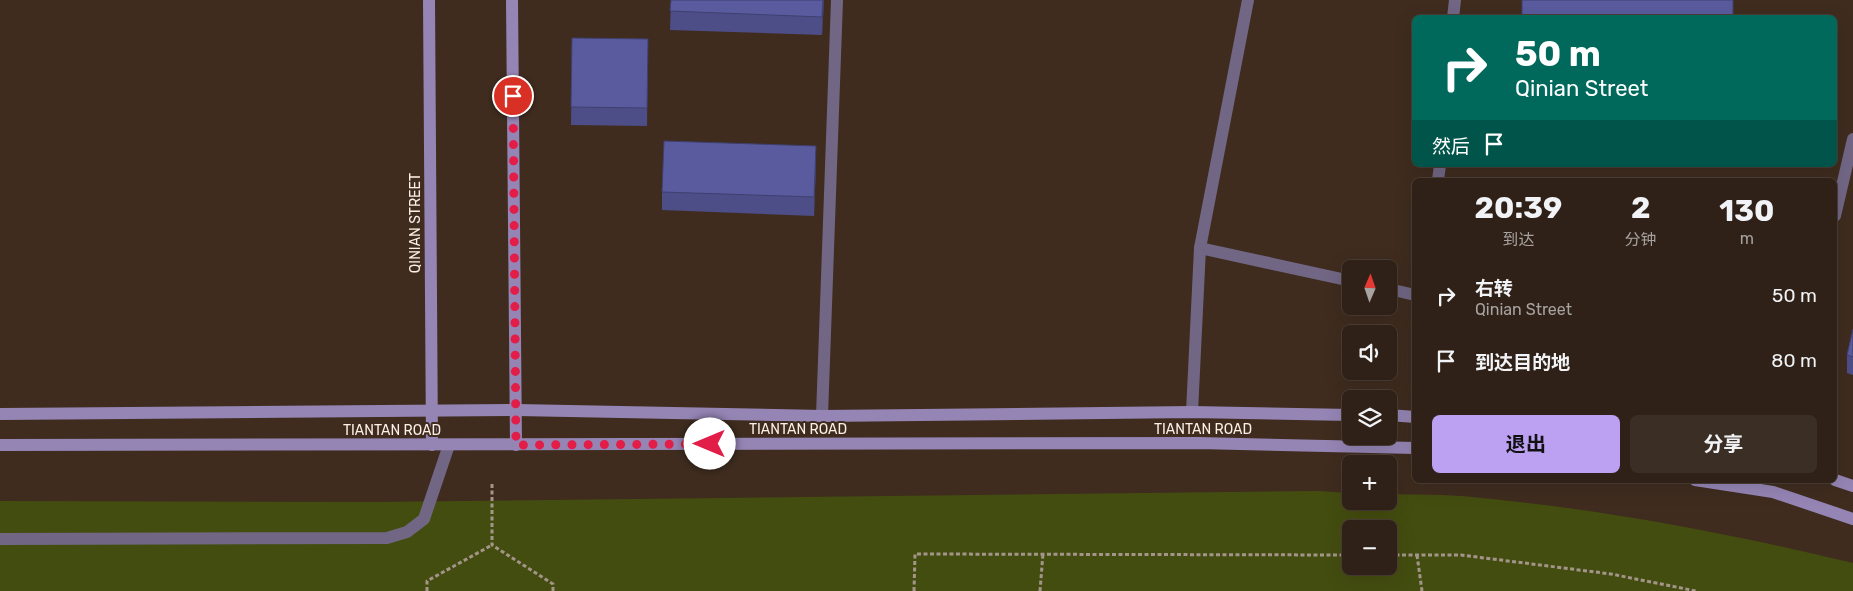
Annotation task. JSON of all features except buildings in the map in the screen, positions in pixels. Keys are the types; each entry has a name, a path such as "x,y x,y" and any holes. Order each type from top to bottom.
{"street":[{"name":"QINIAN STREET","path":"429,0 432,445"},
{"path":"512,0 516,445"},
{"name":"TIANTAN ROAD","path":"0,414 517,410 822,416 1192,412 1342,415"},
{"path":"1397,416 1412,417"},
{"name":"TIANTAN ROAD","path":"0,445 1198,443 1412,448"},
{"path":"1837,481 1853,486"},
{"path":"1714,483 1773,492 1853,519"}],"lane":[{"path":"822,416 837,0"},
{"path":"1192,412 1200,248 1248,0"},
{"path":"1453,15 1455,0"},
{"path":"1837,207 1853,139"},
{"path":"1200,248 1342,279"},
{"path":"1398,291 1412,294"},
{"path":"0,539 387,538 407,532 424,519 449,445"}],"path":[{"path":"492,484 492,545"},
{"path":"427,591 427,581 492,545"},
{"path":"492,545 553,584 553,591"},
{"path":"1040,591 1043,553"},
{"path":"914,591 915,554 1342,555"},
{"path":"1397,555 1461,555 1611,574 1696,591"},
{"path":"1418,555 1422,591"}],"green space":[{"path":"1318,491 1342,492 1342,510 1397,510 1397,494 1451,495 1568,508 1664,523 1853,563 1853,591 0,591 0,501 374,502"}],"route":[{"path":"513,96 516,445 710,444"}]}
